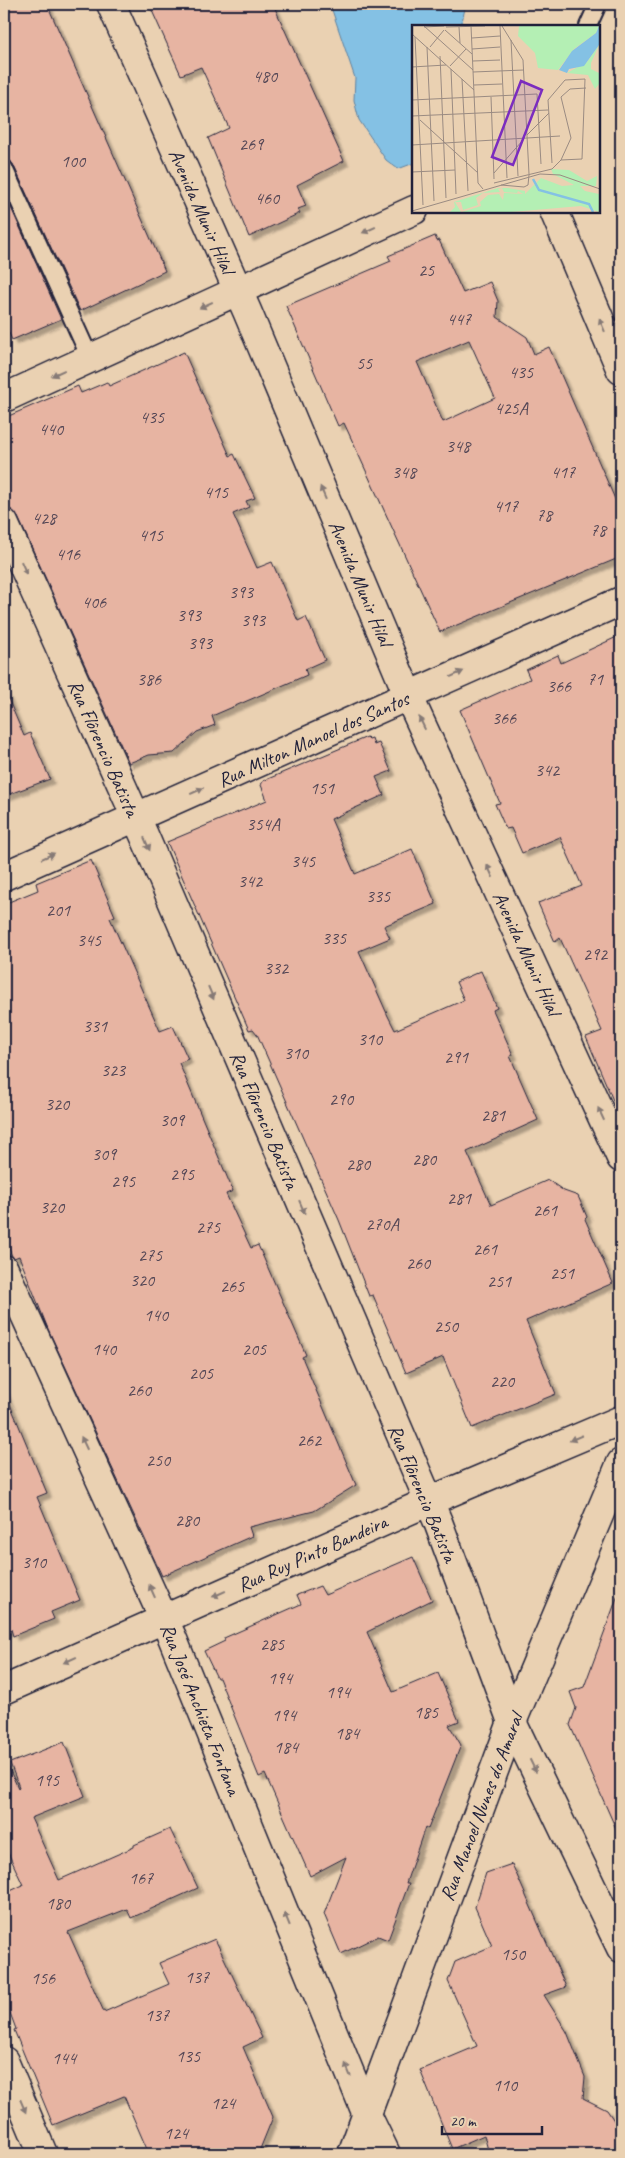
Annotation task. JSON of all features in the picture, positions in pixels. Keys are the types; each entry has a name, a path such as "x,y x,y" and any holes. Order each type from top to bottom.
{"street":[{"name":"Avenida Munir Hilal","path":"111,4 237,290 408,695 621,1158"},
{"path":"4,398 412,211"},
{"path":"554,212 621,370"},
{"name":"Rua Flôrencio Batista","path":"4,523 135,819 428,1502 512,1722 621,1948"},
{"name":"Rua Milton Manoel dos Santos","path":"4,876 621,601"},
{"name":"Rua José Anchieta Fontana","path":"4,1269 164,1619 367,2115 386,2154"},
{"name":"Rua Ruy Pinto Bandeira","path":"4,1690 428,1502 621,1420"},
{"name":"Rua Manoel Nunes do Amaral","path":"352,2154 512,1722 621,1463"},
{"path":"4,2061 44,2154"}],"lane":[{"path":"588,25 598,4"},
{"path":"4,168 90,358"}],"water":[{"path":"330,4 466,4 461,25 412,25 412,164 398,169 386,160 359,120 354,100 355,78"}],"building":[{"path":"4,4 47,4 165,271 80,311 13,164 4,158"},
{"path":"149,4 273,4 344,161 297,185 306,206 298,209 300,213 249,237 208,138 229,128 201,67 181,75"},
{"path":"4,192 61,319 12,340 4,322"},
{"path":"435,236 437,241 439,240 463,293 490,282 498,301 497,317 527,337 534,354 549,347 621,513 621,557 440,632 344,423 338,426 286,306 391,261 388,256","holes":["469,340 495,398 443,422 417,362"]},
{"path":"184,352 230,456 234,454 255,498 246,501 249,507 233,514 257,568 272,562 298,621 306,617 325,660 305,669 307,675 212,716 215,725 197,732 174,753 149,755 129,763 18,517 9,509 4,497 4,418 78,386 81,393 107,382 109,386"},
{"path":"621,635 621,1119 586,1037 602,1031 560,938 555,942 538,903 582,886 560,837 522,853 511,828 506,829 495,804 500,803 460,710 530,679 526,670 558,655 561,663"},
{"path":"4,689 24,736 30,733 50,779 4,796"},
{"path":"367,737 369,739 372,738 374,745 379,743 391,771 376,777 384,795 331,819 355,874 412,849 436,904 384,926 390,938 359,951 388,1016 395,1030 464,1000 456,982 481,971 497,1008 493,1010 513,1055 510,1056 538,1120 467,1152 491,1205 548,1180 564,1191 578,1196 587,1217 585,1219 613,1283 526,1321 556,1394 472,1428 443,1357 406,1373 373,1295 369,1296 339,1220 257,1034 253,1029 249,1030 167,842 267,800 261,785 263,781"},
{"path":"91,860 115,916 110,918 160,1031 173,1026 188,1059 179,1063 233,1191 226,1194 251,1248 258,1245 306,1355 302,1357 356,1485 314,1511 249,1527 252,1536 162,1576 48,1329 19,1256 14,1258 12,1256 4,1236 4,904 38,890 36,883"},
{"path":"4,1390 47,1493 37,1497 80,1600 51,1612 54,1619 13,1636 11,1629 4,1632"},
{"path":"413,1557 432,1600 367,1632 393,1692 438,1673 459,1721 449,1725 461,1745 428,1829 425,1827 406,1883 409,1883 388,1940 378,1936 341,1954 324,1914 346,1857 310,1876 265,1774 259,1777 219,1678 217,1678 204,1651 225,1641 224,1638 301,1604 297,1595 320,1586 325,1595"},
{"path":"618,1595 621,1595 621,1840 570,1725 576,1708 570,1692 584,1687"},
{"path":"64,1742 85,1796 31,1818 59,1880 170,1829 198,1888 131,1918 127,1909 68,1932 104,2012 169,1984 159,1963 215,1939 262,2038 243,2047 273,2117 258,2154 149,2154 124,2096 53,2125 14,2030 16,2029 4,1997 4,1894 23,1885 4,1844 4,1758 18,1788 10,1763"},
{"path":"512,1864 566,1987 544,1995 567,2032 585,2077 583,2098 607,2110 621,2131 621,2154 489,2154 484,2135 452,2149 420,2070 477,2046 448,1981 455,1962 492,1946 475,1907 486,1873"}]}
